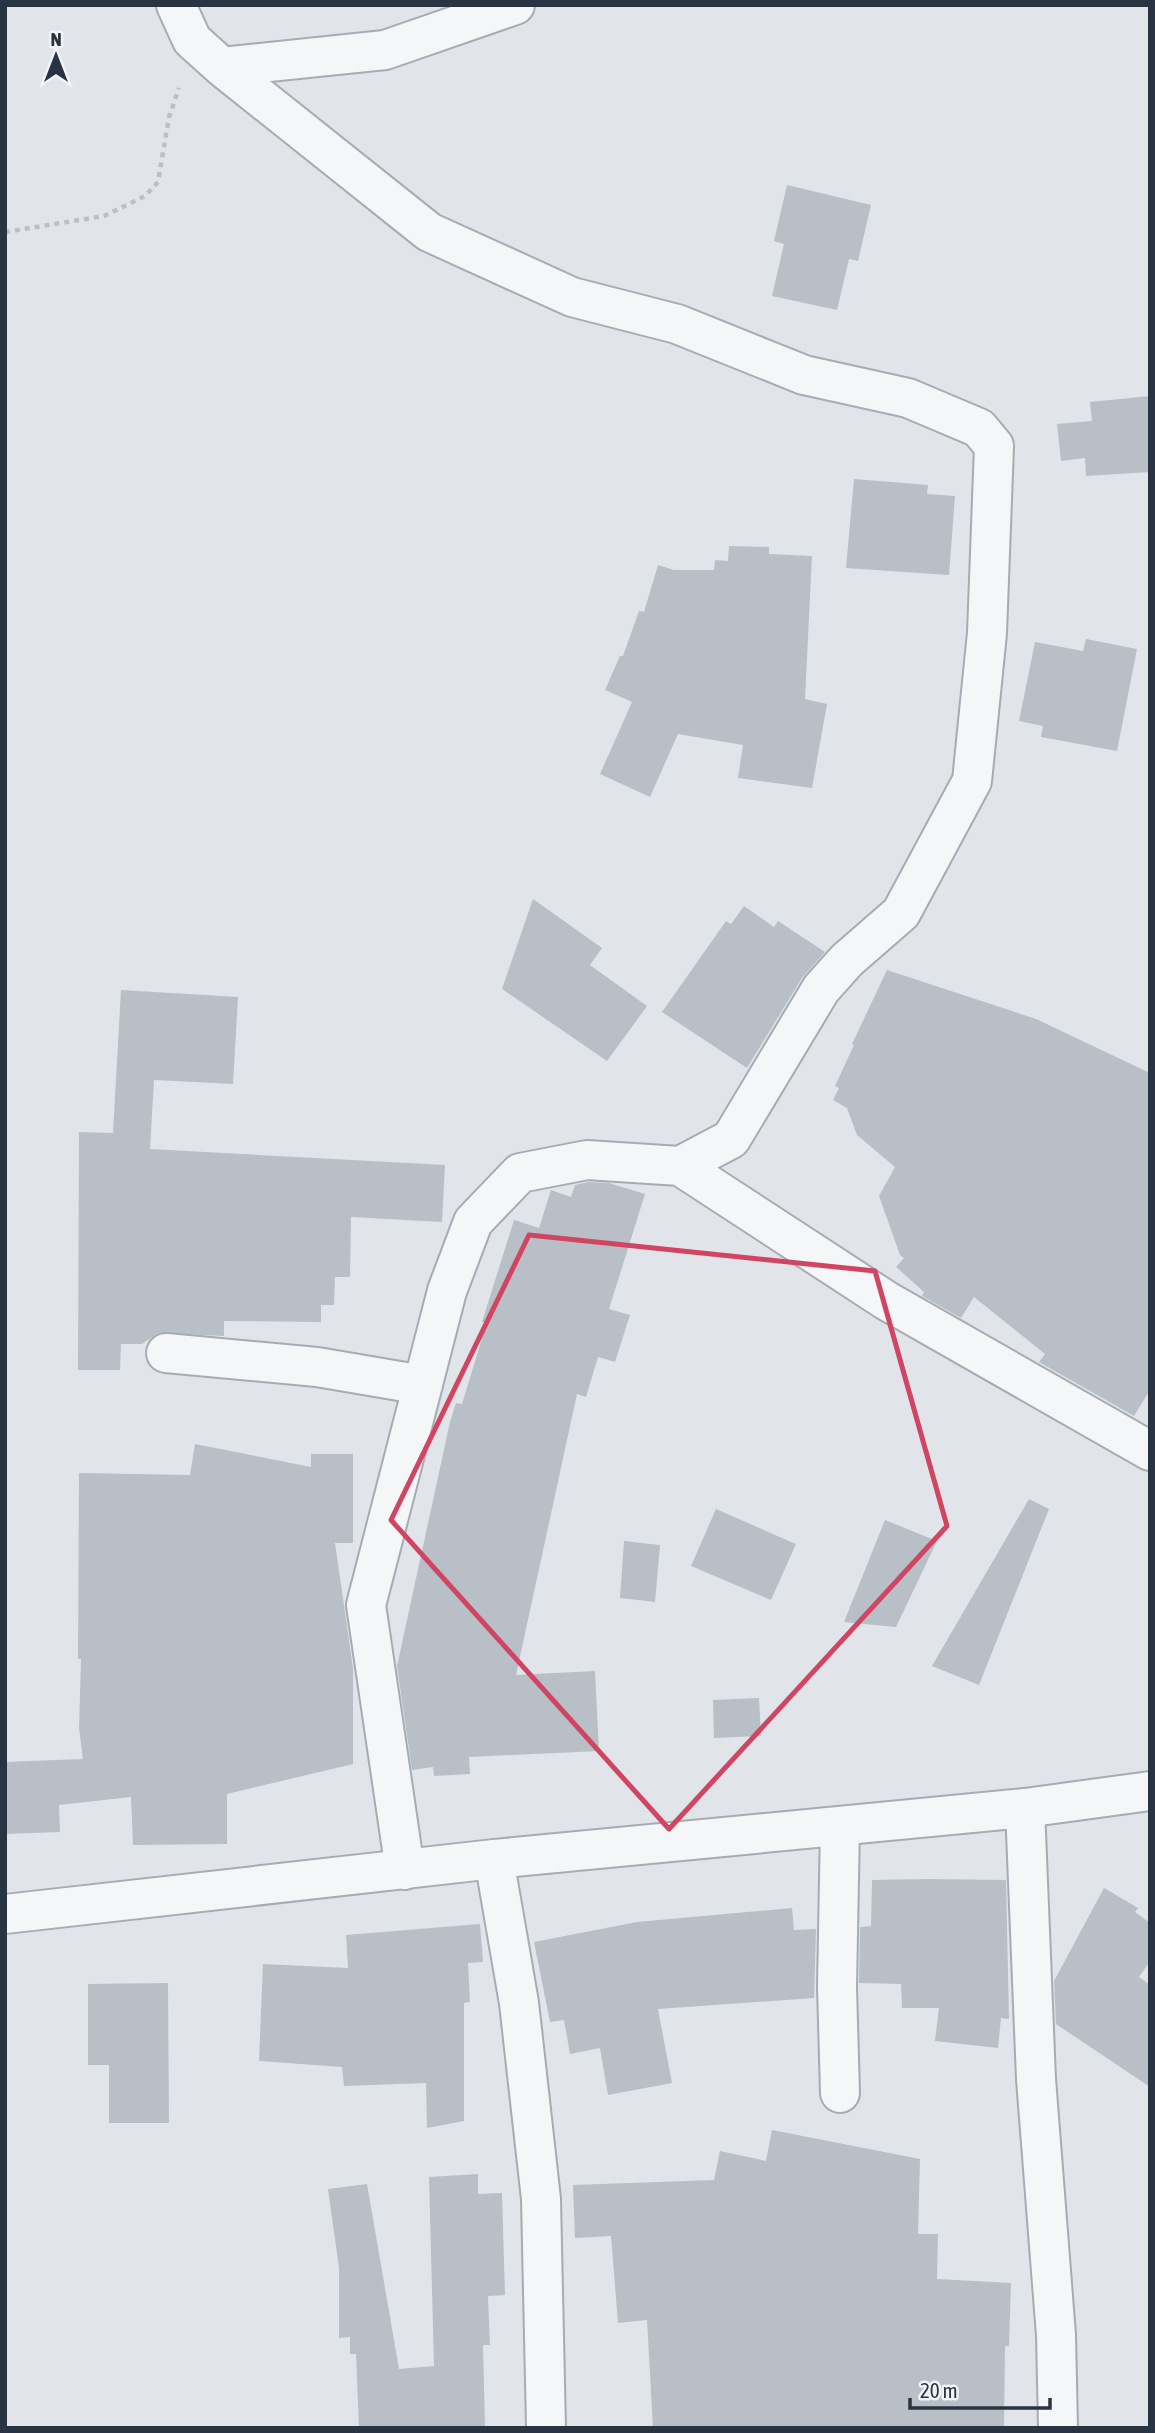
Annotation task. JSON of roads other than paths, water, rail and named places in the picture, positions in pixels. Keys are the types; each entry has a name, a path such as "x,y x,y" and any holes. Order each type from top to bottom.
{"street":[{"path":"176,5 192,40 222,67 429,232 572,297 677,324 804,375 908,398 979,428 994,446 987,633 972,781 901,913 848,960 821,989 731,1139 680,1166"},
{"path":"222,67 385,50 515,5"},
{"path":"405,1870 366,1605 447,1291 473,1222 520,1173 587,1160 680,1166 887,1301 1150,1451"},
{"path":"166,1353 317,1367 423,1385"},
{"path":"5,1913 494,1860 1026,1808 1150,1791"},
{"path":"1026,1808 1036,2079 1056,2335 1058,2428"},
{"path":"840,1826 837,1987 840,2093"},
{"path":"494,1860 519,2003 541,2199 546,2428"}]}
